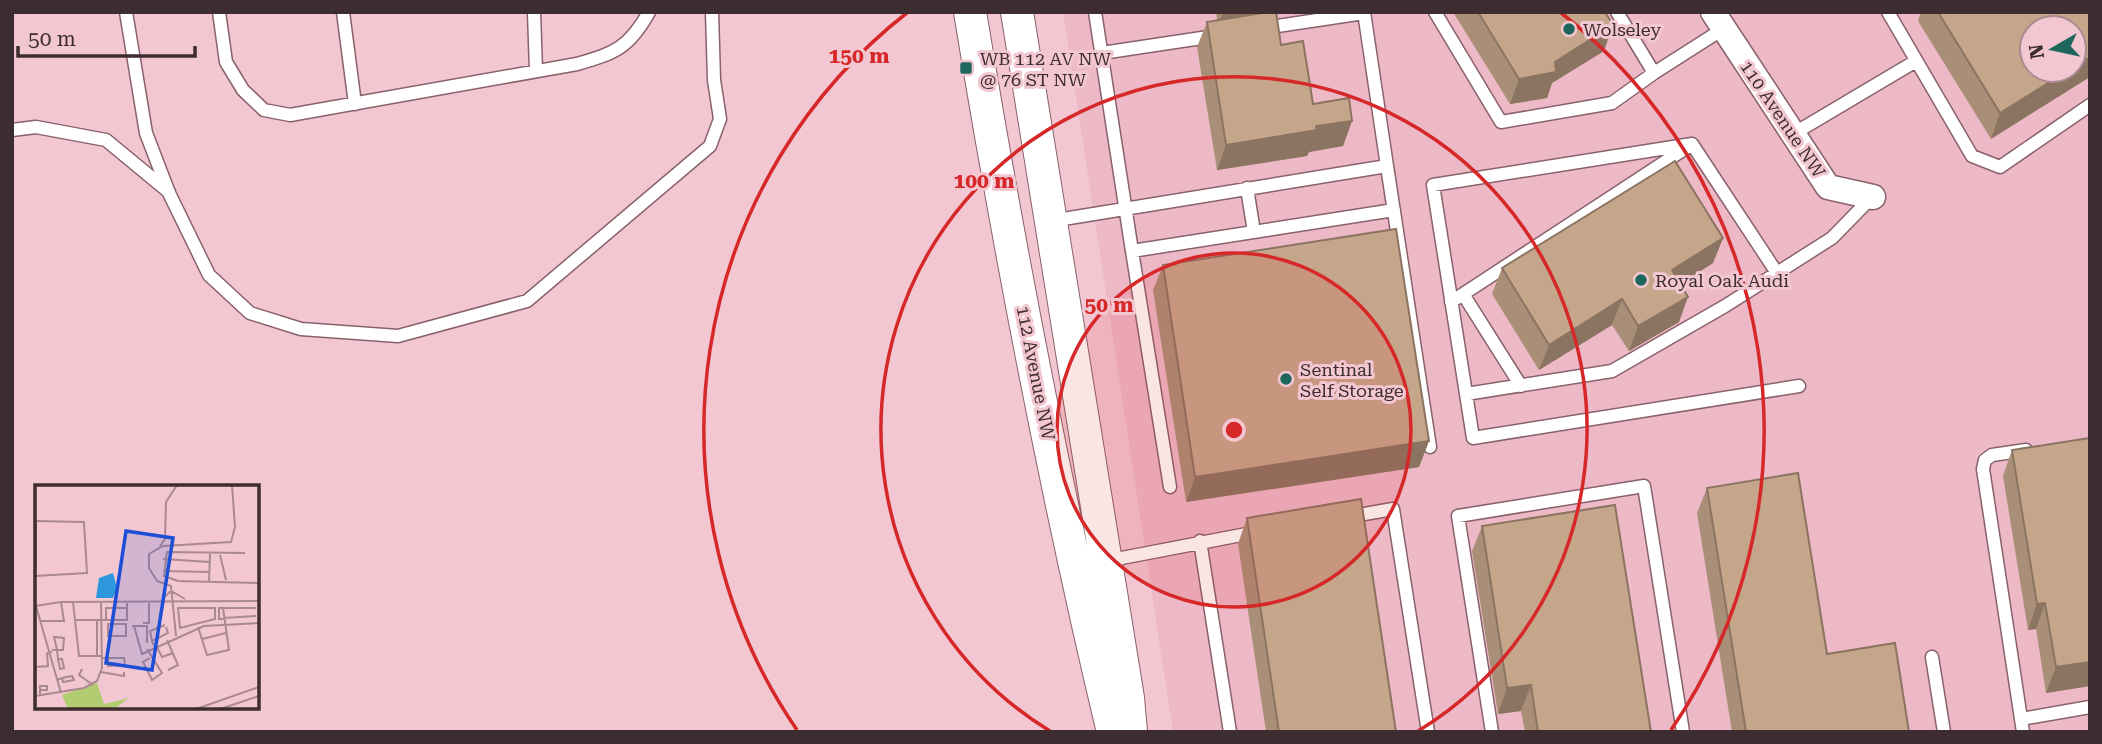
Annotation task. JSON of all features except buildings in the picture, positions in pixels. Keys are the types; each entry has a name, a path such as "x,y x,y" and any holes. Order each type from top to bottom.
{"street":[{"name":"112 Avenue NW","path":"1017,12 1128,698 1131,732"},
{"name":"112 Avenue NW","path":"970,14 1008,230 1073,565 1113,732"},
{"name":"110 Avenue NW","path":"1718,21 1828,187 1873,197"}],"lane":[{"path":"126,12 146,133 169,193 209,275 250,313 301,329 398,336 527,300 710,146 720,119 714,80 712,12"},
{"path":"219,12 226,62 243,90 264,110 290,116 577,64 611,54 637,32 649,12"},
{"path":"343,12 355,104"},
{"path":"534,12 536,71"},
{"path":"1095,12 1170,487"},
{"path":"1435,12 1501,122 1612,103 1718,21"},
{"path":"1617,12 1654,73"},
{"path":"1888,12 1972,156 2000,167 2090,105"},
{"path":"1254,30 1364,13 1430,447"},
{"path":"1102,53 1226,34"},
{"path":"1793,134 1916,61"},
{"path":"12,130 36,127 106,140 169,193"},
{"path":"1692,144 1777,273"},
{"path":"1451,302 1692,144"},
{"path":"1692,144 1433,185 1473,438 1798,386"},
{"path":"1051,221 1387,166"},
{"path":"1247,188 1254,232"},
{"path":"1466,394 1612,371 1725,306 1832,238 1873,197"},
{"path":"1132,251 1394,209"},
{"path":"1463,294 1521,386"},
{"path":"2041,448 1992,454 1985,460 1983,469 2022,725 2090,707"},
{"path":"1492,732 1458,516 1644,486 1683,732"},
{"path":"1338,519 1393,509 1428,732"},
{"path":"1106,561 1199,541 1269,530"},
{"path":"1199,541 1230,732"},
{"path":"1932,657 1944,732"}],"shaded area":[{"path":"1063,12 2090,12 2090,732 1173,732"}],"place":[{"name":"Wolseley","path":"1569,29"},
{"name":"WB 112 AV NW @ 76 ST NW","path":"966,68"},
{"name":"Royal Oak Audi","path":"1641,280"},
{"name":"Sentinal Self Storage","path":"1286,379"}]}
